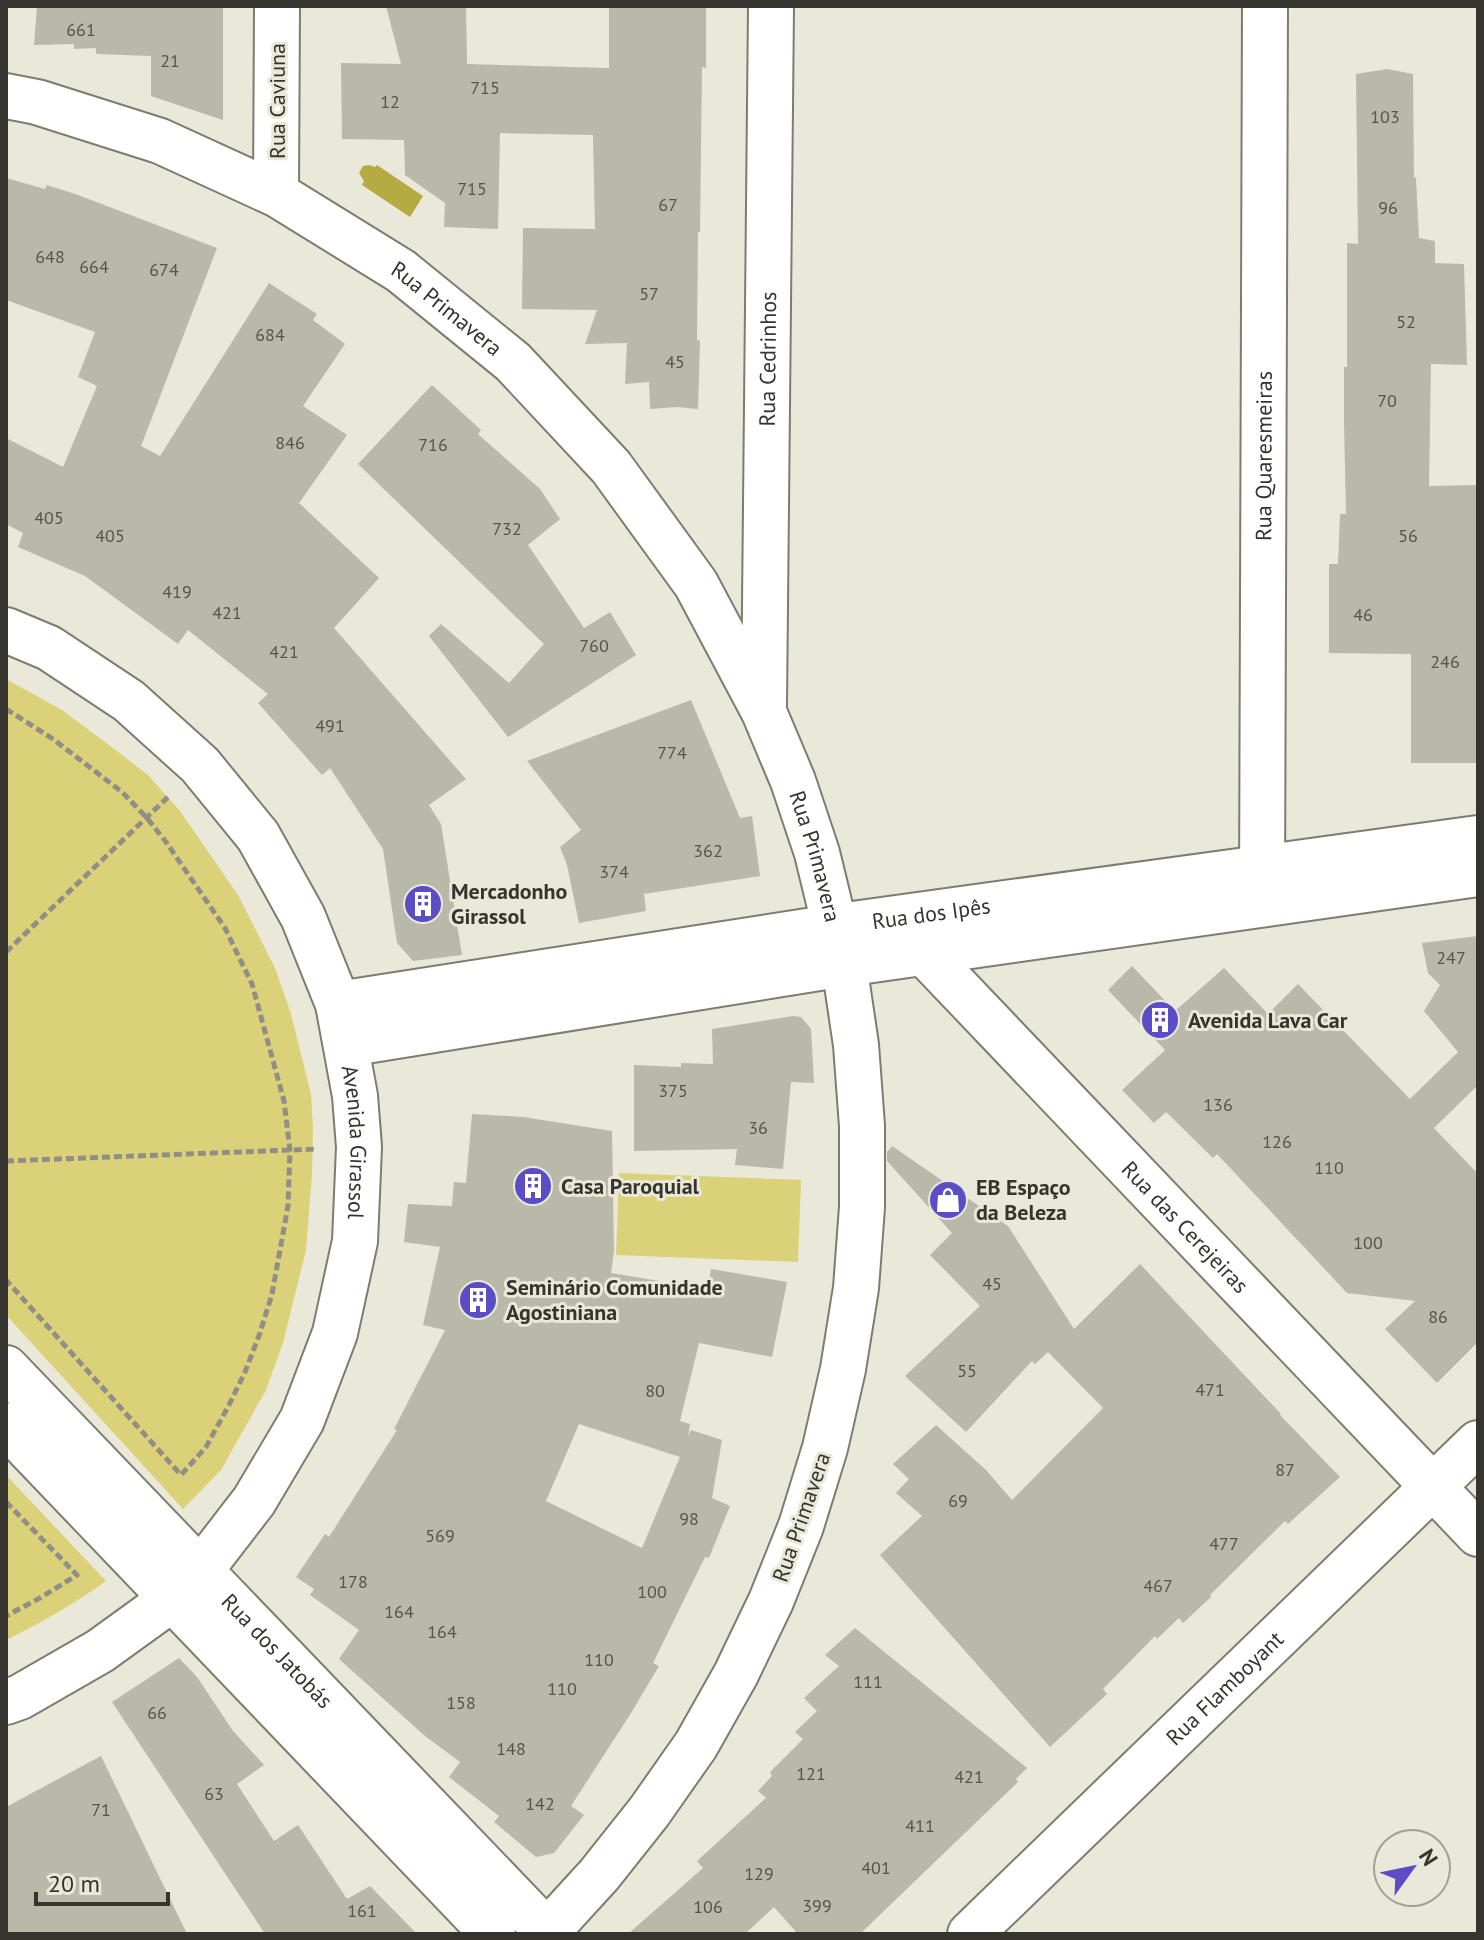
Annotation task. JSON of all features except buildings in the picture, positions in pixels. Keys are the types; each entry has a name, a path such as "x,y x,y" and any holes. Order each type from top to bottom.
{"street":[{"name":"Rua Caviuna","path":"277,6 278,195"},
{"name":"Rua Cedrinhos","path":"764,712 771,6"},
{"name":"Rua Quaresmeiras","path":"1262,886 1265,6"},
{"name":"Rua Primavera","path":"6,96 37,102 160,141 278,195 401,271 513,362 611,467 696,584 764,712 817,853 840,946 856,1045 862,1126 862,1207 856,1288 843,1369 825,1448 801,1526 771,1601 736,1674 696,1745 649,1812 547,1933"},
{"name":"Avenida Girassol","path":"6,630 49,648 129,701 200,765 258,836 303,917 342,1024 355,1096 359,1147 355,1241 335,1333 302,1420 254,1501 186,1585 100,1651 6,1702"},
{"name":"Rua dos Ipês","path":"342,1024 840,946 923,953 1262,886 1478,838"},
{"name":"Rua dos Ipês","path":"840,946 892,919 1262,886 1478,874"},
{"name":"Rua das Cerejeiras","path":"892,919 1478,1534"},
{"name":"Rua dos Jatobás","path":"6,1368 186,1585 493,1934"},
{"name":"Rua dos Jatobás","path":"6,1425 186,1585 547,1933"},
{"name":"Rua Flamboyant","path":"970,1934 1478,1443"}],"path":[{"path":"6,709 53,739 122,792 166,842 225,928 252,984 284,1101 290,1150 288,1206 272,1294 260,1333 245,1372 214,1433 181,1475 6,1280"},
{"path":"6,952 200,765"},
{"path":"6,1161 359,1147"},
{"path":"6,1502 77,1575 6,1616"}],"shaded area":[{"path":"377,165 423,196 410,217 362,185 364,181 359,173 363,166"},
{"path":"6,679 62,710 105,742 148,775 180,811 238,895 275,968 291,1014 311,1094 312,1174 306,1250 283,1343 266,1390 221,1470 183,1509 6,1315"},
{"path":"619,1173 801,1180 798,1262 616,1255"},
{"path":"6,1475 106,1581 57,1613 6,1640"}],"place":[{"name":"Mercadonho Girassol","path":"423,904"},
{"name":"Avenida Lava Car","path":"1160,1020"},
{"name":"Casa Paroquial","path":"533,1186"},
{"name":"EB Espaço da Beleza","path":"948,1200"},
{"name":"Seminário Comunidade Agostiniana","path":"478,1300"}]}
